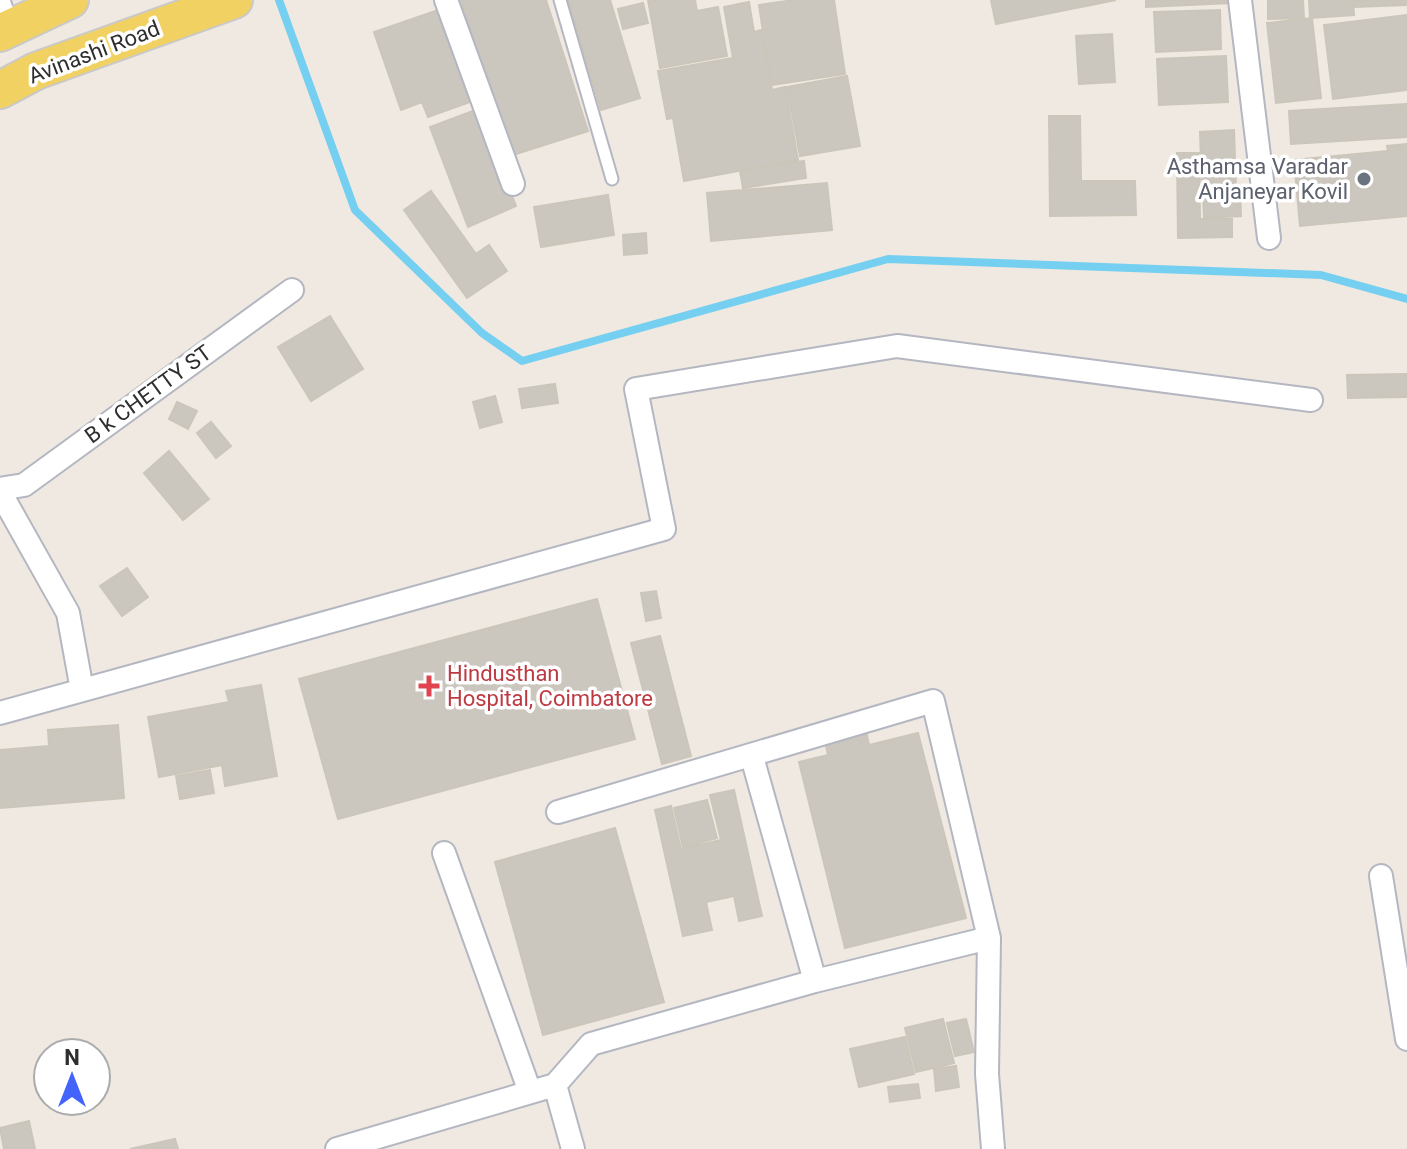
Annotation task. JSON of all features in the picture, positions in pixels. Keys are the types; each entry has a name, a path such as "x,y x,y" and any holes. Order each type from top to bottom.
{"main road":[{"path":"3,22 70,0"},
{"name":"Avinashi Road","path":"0,90 36,71 217,6"}],"street":[{"path":"446,0 513,184"},
{"path":"1240,0 1269,238"},
{"name":"B k CHETTY ST","path":"0,490 24,485 292,290"},
{"path":"0,713 664,529 636,389 897,346 1311,400"},
{"path":"0,490 68,613 82,690"},
{"path":"558,812 933,701 989,938 987,1074 993,1149"},
{"path":"752,757 815,981"},
{"path":"444,853 530,1092"},
{"path":"1381,876 1407,1039"},
{"path":"337,1149 555,1085 591,1044 815,981 989,938"},
{"path":"555,1085 573,1149"}],"lane":[{"path":"560,0 612,179"}],"building":[{"path":"461,0 546,0 588,131 510,156"},
{"path":"568,0 610,0 640,98 601,110"},
{"path":"648,0 695,0 697,11 718,7 727,56 660,68"},
{"path":"794,0 834,0 845,74 771,85 759,5"},
{"path":"991,0 1116,0 996,24"},
{"path":"1146,0 1231,0 1232,3 1146,7"},
{"path":"1268,0 1303,0 1304,18 1268,19"},
{"path":"1309,0 1353,0 1354,15 1310,18"},
{"path":"1355,0 1407,0 1407,5 1355,7"},
{"path":"749,2 754,32 761,30 772,90 785,87 798,160 684,181 673,118 667,119 658,71 733,58 724,7"},
{"path":"643,3 648,23 623,29 618,9"},
{"path":"441,9 473,101 428,117 422,102 401,110 374,32"},
{"path":"1220,10 1221,49 1156,52 1154,12"},
{"path":"1407,15 1407,90 1333,99 1324,25"},
{"path":"1312,18 1321,98 1276,103 1267,23"},
{"path":"1112,34 1115,82 1079,84 1076,36"},
{"path":"1226,56 1228,102 1159,105 1157,59"},
{"path":"847,76 860,146 800,156 787,87"},
{"path":"1407,104 1407,137 1291,144 1289,111"},
{"path":"478,109 516,206 468,227 430,127"},
{"path":"1049,116 1080,116 1081,181 1135,181 1136,215 1050,216"},
{"path":"1234,130 1236,188 1202,189 1200,132"},
{"path":"1407,144 1407,216 1300,226 1294,160 1388,151 1387,146"},
{"path":"1177,153 1199,153 1200,219 1232,219 1232,237 1178,238"},
{"path":"804,161 806,178 743,188 740,171"},
{"path":"827,183 832,230 711,241 707,193"},
{"path":"1240,190 1241,216 1204,218 1203,191"},
{"path":"431,191 476,254 489,245 507,271 467,298 404,210"},
{"path":"608,195 614,235 541,247 534,207"},
{"path":"646,233 647,253 624,255 623,235"},
{"path":"330,316 363,369 311,401 278,347"},
{"path":"1407,374 1407,397 1348,398 1347,375"},
{"path":"555,384 558,403 522,408 519,389"},
{"path":"495,396 502,422 480,428 473,402"},
{"path":"177,402 197,411 188,429 169,419"},
{"path":"211,422 231,446 216,458 197,433"},
{"path":"169,451 209,499 183,520 144,473"},
{"path":"127,568 148,597 122,616 100,586"},
{"path":"656,591 661,618 646,621 641,593"},
{"path":"597,599 635,739 338,819 299,679"},
{"path":"660,636 691,756 662,764 631,643"},
{"path":"261,685 277,776 225,786 222,765 159,777 148,717 229,702 226,691"},
{"path":"118,725 124,798 0,808 0,750 49,746 48,730"},
{"path":"866,731 869,745 918,733 966,918 845,948 799,762 828,755 825,741"},
{"path":"210,770 214,793 180,799 176,776"},
{"path":"734,790 762,916 739,921 734,896 706,902 712,930 683,936 655,810 671,806 681,849 721,840 710,795"},
{"path":"707,800 717,838 683,847 674,808"},
{"path":"615,828 664,1002 543,1035 495,862"},
{"path":"943,1019 954,1063 916,1072 905,1028"},
{"path":"966,1019 974,1052 955,1056 947,1023"},
{"path":"905,1037 914,1074 859,1087 850,1049"},
{"path":"956,1066 959,1087 936,1091 934,1069"},
{"path":"918,1084 920,1098 890,1102 888,1087"},
{"path":"29,1121 35,1149 4,1149 0,1128"},
{"path":"175,1139 178,1149 130,1149"}],"waterway":[{"path":"279,0 355,210 482,333 522,361 888,259 1321,275 1407,299"}],"place":[{"name":"Asthamsa Varadar Anjaneyar Kovil","path":"1364,179"},
{"name":"Hindusthan Hospital, Coimbatore","path":"429,686"}]}
